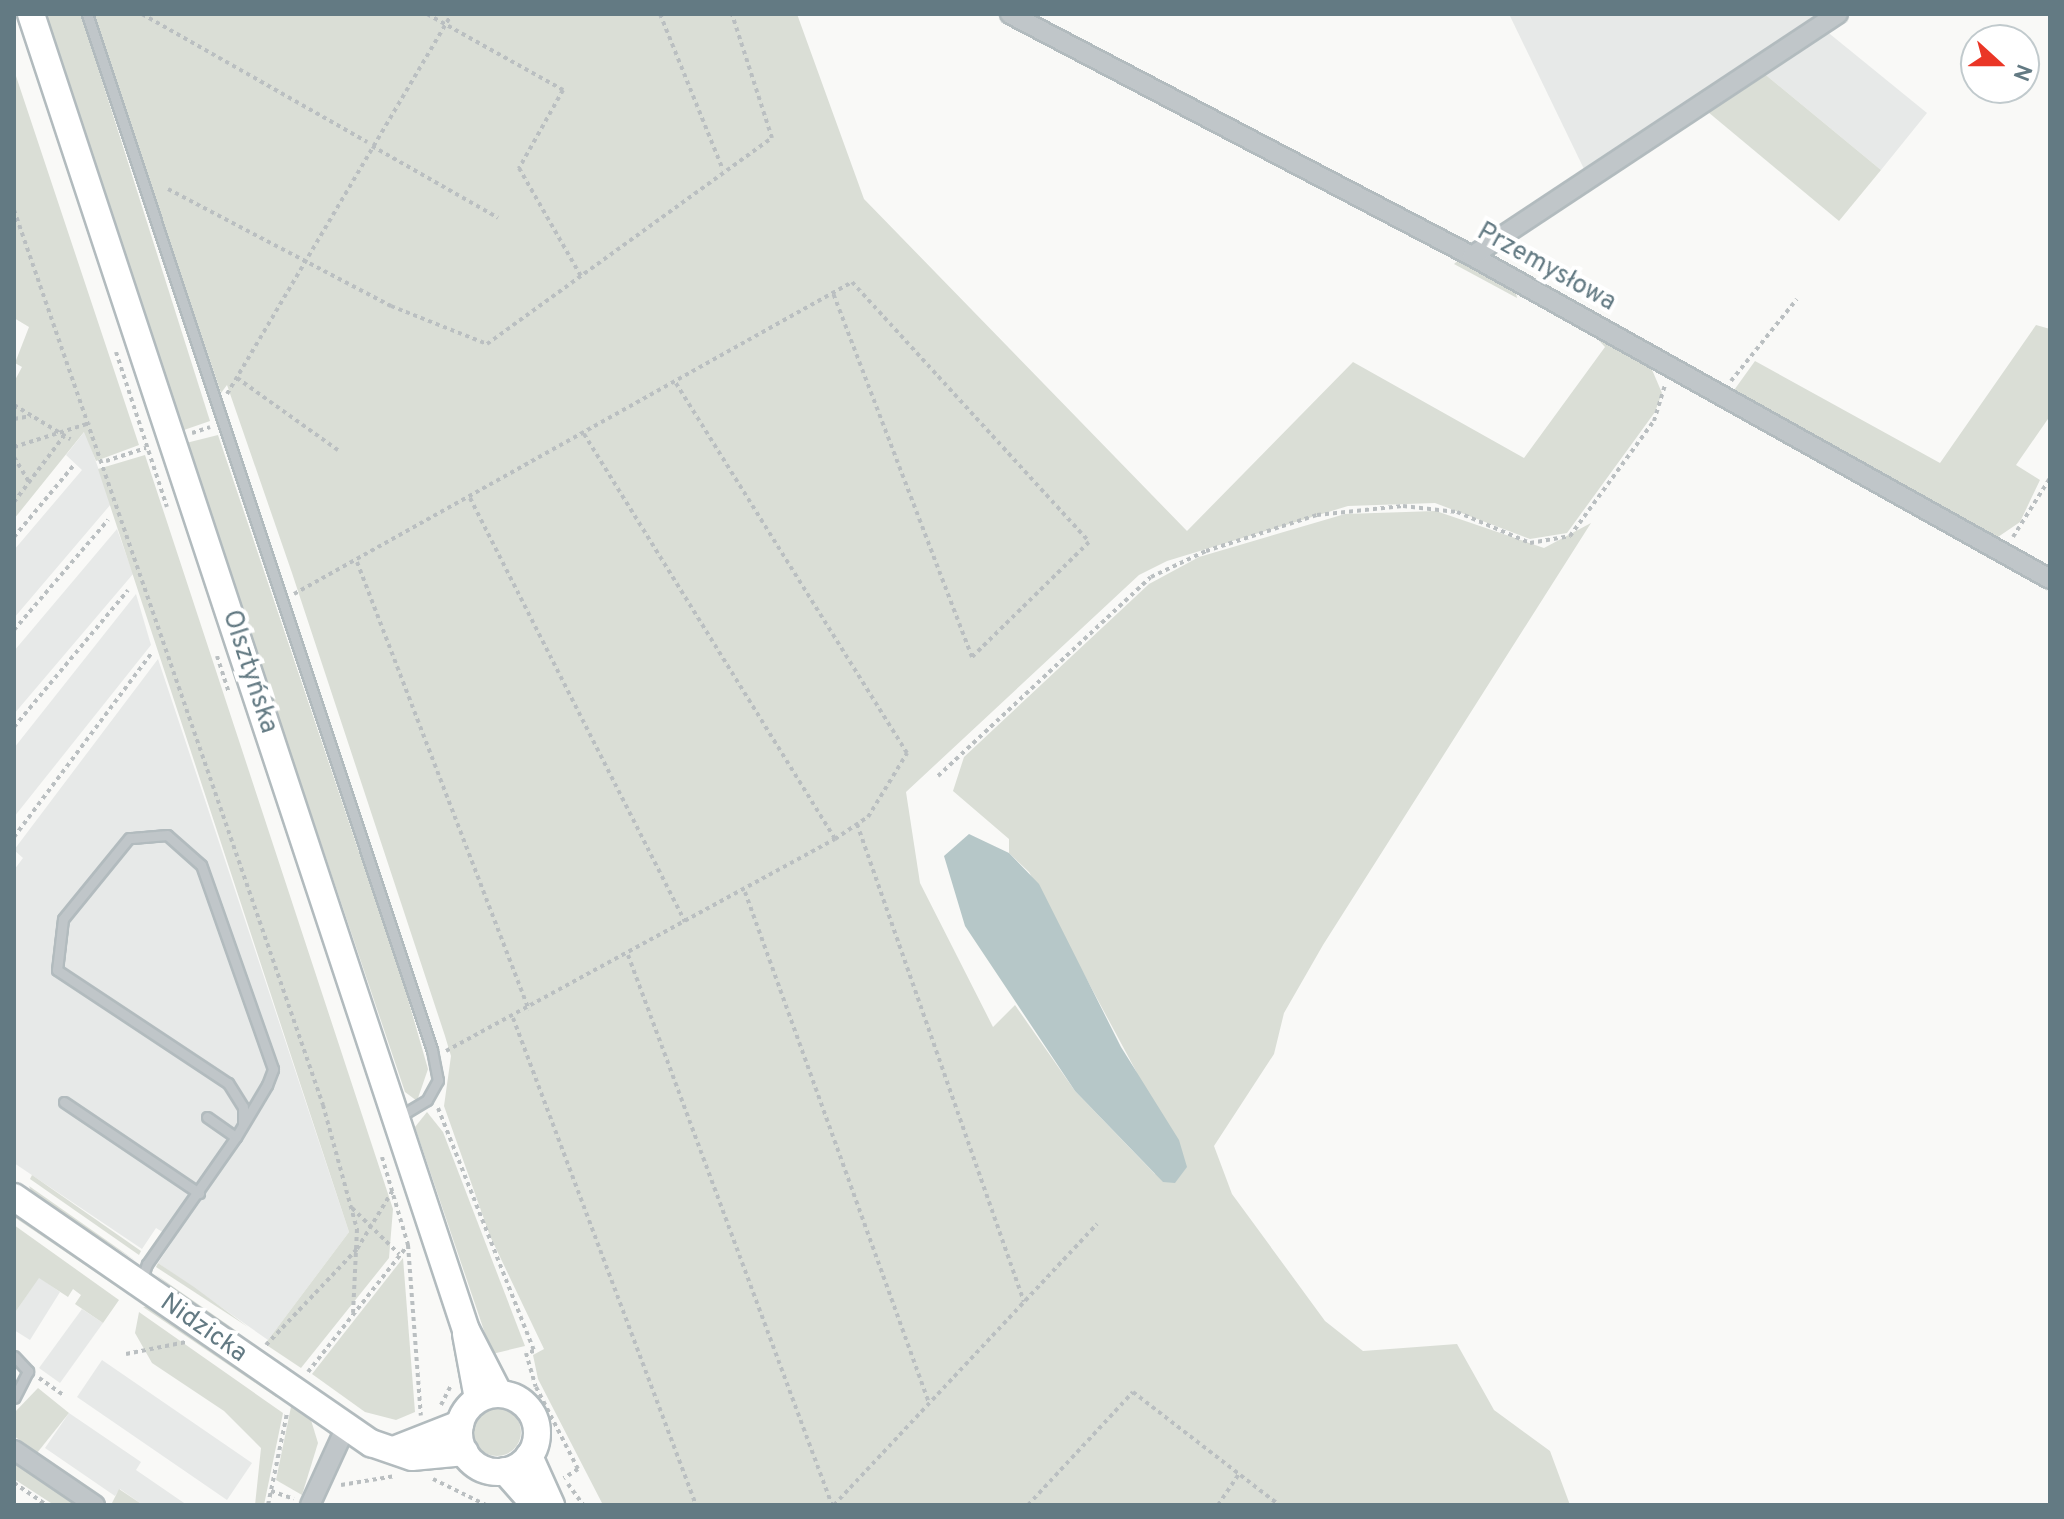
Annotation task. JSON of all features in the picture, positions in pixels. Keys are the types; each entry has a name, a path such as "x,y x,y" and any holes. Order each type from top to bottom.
{"main road":[{"name":"Olsztyńska","path":"31,14 466,1330 467,1367 489,1396"},
{"name":"Nidzicka","path":"14,1197 345,1429 425,1458 465,1452"},
{"path":"396,1449 460,1424 489,1396 522,1402 535,1421 529,1456 551,1505"},
{"path":"460,1424 465,1452 482,1468 505,1471 529,1456"},
{"path":"505,1471 535,1505"}],"street":[{"name":"Przemysłowa","path":"1010,14 1472,256 2050,579"},
{"path":"1472,256 1838,14"},
{"path":"310,1505 345,1429"},
{"path":"14,1450 95,1505"}],"lane":[{"path":"87,14 434,1058 438,1080 427,1100 397,1118"},
{"path":"140,1285 236,1137 267,1085 272,1059 201,865 167,835 129,838 63,919 57,970 228,1083 243,1107 243,1124"},
{"path":"64,1102 199,1193"},
{"path":"207,1117 236,1137"},
{"path":"14,1356 28,1371 14,1398"}],"path":[{"path":"142,14 498,218"},
{"path":"427,14 563,90 519,168 582,278"},
{"path":"217,409 306,261 369,144 452,14"},
{"path":"660,14 723,170"},
{"path":"168,189 306,261 487,344 582,278 723,170 772,138 732,14"},
{"path":"14,210 106,461 265,928 351,1206 357,1249 353,1313"},
{"path":"281,600 357,562 852,282 1089,542 972,657 833,293"},
{"path":"1720,395 1797,299"},
{"path":"938,776 1104,619 1185,559 1317,515 1403,506 1457,512 1530,543 1570,536 1658,414 1665,393 1662,362"},
{"path":"237,378 338,450"},
{"path":"434,1058 529,1010 835,839 857,824 887,793 907,753 675,382"},
{"path":"14,405 67,437"},
{"path":"14,419 32,416"},
{"path":"14,502 67,437 90,423"},
{"path":"584,434 835,839"},
{"path":"14,447 67,437"},
{"path":"106,461 134,452"},
{"path":"14,457 30,483"},
{"path":"14,537 74,465"},
{"path":"1994,548 2022,528 2050,478"},
{"path":"470,498 685,922"},
{"path":"14,630 108,520"},
{"path":"357,562 529,1010"},
{"path":"14,727 128,590"},
{"path":"14,837 151,654"},
{"path":"857,824 1024,1302"},
{"path":"745,892 929,1403"},
{"path":"628,955 833,1505 1097,1224"},
{"path":"513,1018 696,1505"},
{"path":"427,1100 437,1104 534,1351 526,1353 536,1387 578,1469 564,1478"},
{"path":"264,1346 292,1326 357,1249 393,1190"},
{"path":"351,1206 369,1229 399,1254"},
{"path":"268,1505 283,1407 408,1245 421,1422"},
{"path":"178,1334 201,1350"},
{"path":"126,1354 189,1342"},
{"path":"28,1371 63,1395"},
{"path":"421,1411 444,1402 452,1371"},
{"path":"1028,1505 1133,1392 1279,1505"},
{"path":"429,1473 486,1505"},
{"path":"1218,1505 1239,1474"},
{"path":"336,1496 353,1479 399,1476"},
{"path":"14,1483 47,1505"}],"shaded area":[{"path":"43,14 81,14 210,421 184,430"},
{"path":"92,14 797,14 864,199 1187,531 1353,362 1524,458 1605,347 1590,331 1650,365 1662,393 1655,412 1567,533 1530,539 1435,503 1348,506 1167,561 1139,575 906,792 920,883 993,1027 1015,1005 1075,1091 1155,1174 1136,1071 1029,872 1009,853 1009,839 953,791 964,757 1149,584 1199,557 1345,514 1436,511 1544,548 1591,523 1323,945 1284,1013 1274,1054 1214,1146 1232,1194 1325,1321 1363,1351 1457,1344 1494,1410 1550,1451 1570,1505 603,1505 538,1379 533,1355 544,1349 490,1236 444,1106 451,1056 445,1036 292,573 227,385 221,393"},
{"path":"1509,14 1820,14 1584,169"},
{"path":"1825,30 1927,113 1881,170 1761,71"},
{"path":"14,70 139,445 96,461 84,432 14,519 14,382 22,367 15,363 29,327 14,318"},
{"path":"1761,71 1881,170 1839,221 1708,112"},
{"path":"1460,259 1515,288 1517,298 1454,264"},
{"path":"2036,325 2050,329 2050,416 2016,465 2040,480 2020,522 1998,537 1732,393 1755,361 1940,463"},
{"path":"85,431 111,504 14,618 14,550 82,470 66,455"},
{"path":"218,435 404,985 428,1069 417,1101 405,1092 186,443"},
{"path":"145,455 393,1209 389,1258 301,1368 265,1344 349,1232 98,469"},
{"path":"117,529 133,574 14,714 14,651"},
{"path":"136,594 151,645 14,817 14,748"},
{"path":"158,659 349,1232 268,1340 158,1263 174,1239 156,1228 142,1249 14,1163 14,870 23,858 14,850"},
{"path":"969,834 1009,853 1039,884 1121,1047 1179,1140 1187,1167 1175,1183 1163,1182 1075,1091 965,926 944,856"},
{"path":"427,1112 443,1132 525,1346 492,1354 415,1127"},
{"path":"32,1175 141,1251 139,1255 30,1179"},
{"path":"29,1186 136,1261 33,1195"},
{"path":"14,1206 128,1290 129,1295 14,1217"},
{"path":"14,1225 119,1300 103,1323 75,1304 81,1295 73,1289 68,1297 39,1278 14,1314"},
{"path":"403,1258 415,1412 396,1420 365,1412 312,1374"},
{"path":"158,1263 194,1287 248,1327 156,1267"},
{"path":"155,1274 238,1332 226,1330"},
{"path":"39,1277 60,1292 30,1340 14,1330 14,1314"},
{"path":"155,1306 279,1393 276,1397 143,1307"},
{"path":"82,1309 103,1323 60,1383 39,1368"},
{"path":"139,1312 283,1413 264,1505 255,1505 261,1448 224,1411 152,1363 135,1333"},
{"path":"102,1360 252,1463 227,1500 77,1397"},
{"path":"38,1388 69,1413 37,1453 14,1436 14,1413"},
{"path":"292,1402 311,1420 318,1443 302,1495 276,1480"},
{"path":"497,1408 514,1415 521,1432 514,1449 497,1456 480,1449 473,1432 480,1415"},
{"path":"69,1413 141,1462 136,1470 187,1505 143,1505 120,1489 115,1496 45,1448"},
{"path":"14,1460 81,1505 54,1505 14,1479"},
{"path":"119,1489 143,1505 111,1505"}]}
